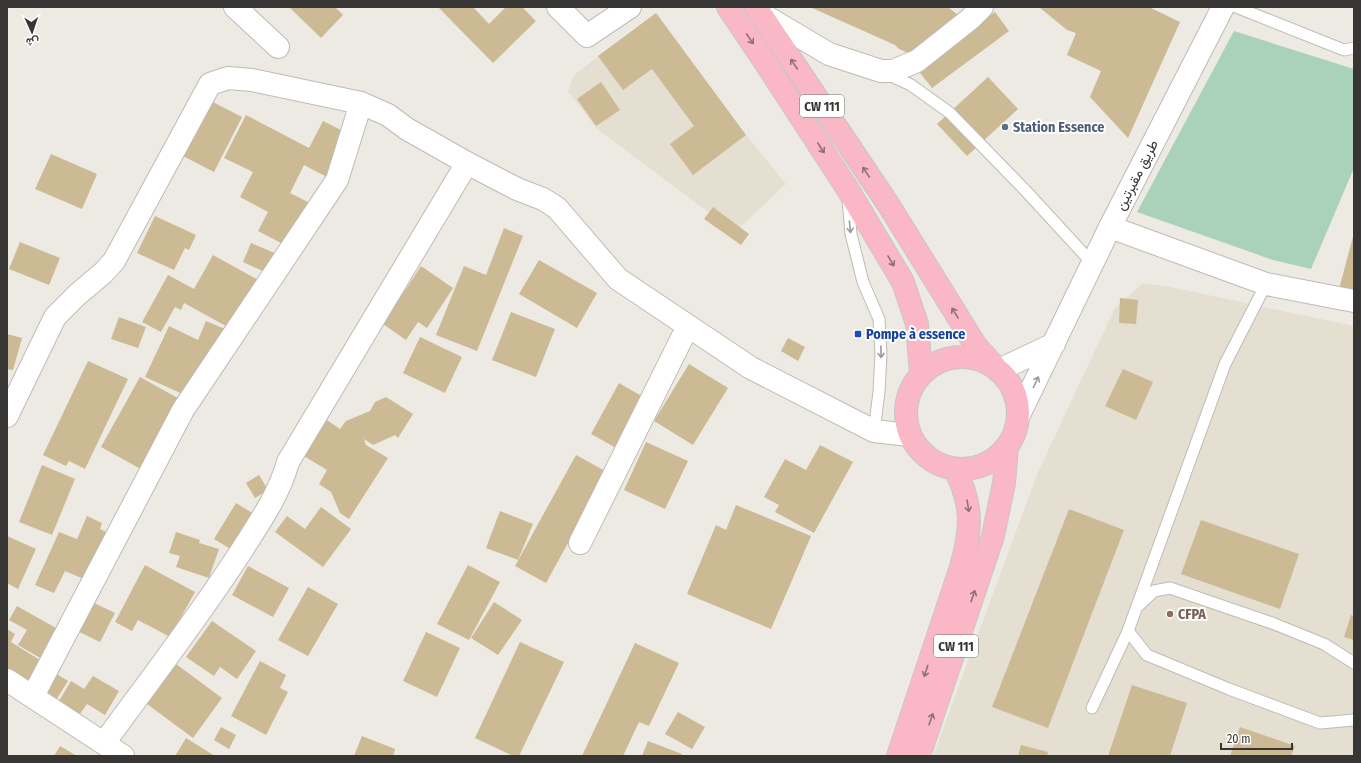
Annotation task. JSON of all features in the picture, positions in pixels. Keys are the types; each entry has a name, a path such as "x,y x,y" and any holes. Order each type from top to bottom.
{"main road":[{"path":"728,7 846,188 903,282 917,324 921,374"},
{"name":"CW 111","path":"758,10 888,204 976,346 997,368"},
{"path":"956,357 976,358 997,368 1010,384 1017,400 1018,417 1015,433 1007,447 993,461 974,468 955,470 940,466 927,458 917,448 909,435 905,419 906,402 911,387 921,374 937,362 956,357"},
{"name":"CW 111","path":"919,756 993,536 1004,483 1007,447"},
{"path":"898,756 961,567 968,537 970,523 966,495 955,470"}],"street":[{"path":"235,7 278,47"},
{"path":"558,7 587,36 630,7"},
{"path":"758,10 829,54 881,71 893,71 917,61 982,7"},
{"name":"طريق مقبرتين","path":"1018,417 1110,227 1223,7"},
{"path":"7,416 55,317 114,261 210,84 228,78 252,80 361,103 388,115 407,129 467,163 517,189 543,199 558,208 618,279 751,368 874,431 909,435"},
{"path":"33,696 183,410 337,180 361,103"},
{"path":"104,743 215,592 264,515 283,479 288,462 467,163"},
{"path":"1110,227 1266,284 1354,301"},
{"path":"580,543 688,326"},
{"path":"997,368 1054,344"},
{"path":"7,680 123,756"}],"lane":[{"path":"1236,7 1344,50 1354,48"},
{"path":"881,71 911,85 950,113 1025,190 1093,264"},
{"path":"846,188 851,234 864,282 879,319 881,354 879,392 874,431"},
{"path":"1092,708 1128,631 1225,364 1266,284"},
{"path":"1136,608 1154,591 1170,588 1272,623 1317,641 1354,663"},
{"path":"1128,631 1146,655 1229,689 1320,723 1354,720"}],"shaded area":[{"path":"656,13 746,135 786,184 735,232 597,129 568,91 574,75"},
{"name":"CFPA","path":"1143,283 1166,286 1354,326 1354,756 933,756 1038,472 1115,308"}],"green space":[{"path":"1234,31 1354,69 1354,168 1311,269 1273,260 1137,212"}],"building":[{"path":"289,7 335,7 343,15 321,38"},
{"path":"438,7 473,7 489,24 506,7 522,7 536,21 493,63"},
{"path":"810,7 948,7 958,15 919,58 899,49 895,45"},
{"path":"1039,7 1149,7 1180,22 1128,138 1090,97 1101,71 1067,55 1076,33 1067,30"},
{"path":"995,12 1009,31 932,88 917,69"},
{"path":"656,13 746,135 693,175 670,144 694,126 652,69 623,90 598,56"},
{"path":"988,77 1018,109 967,156 937,124"},
{"path":"601,82 620,110 596,126 577,99"},
{"path":"207,99 242,117 214,172 179,154"},
{"path":"246,115 309,148 323,121 349,134 327,177 304,165 290,193 308,202 285,245 258,231 268,212 240,197 253,172 224,158"},
{"path":"51,154 97,174 82,209 35,189"},
{"path":"713,207 749,234 741,245 704,219"},
{"path":"155,216 196,235 189,250 185,248 174,270 137,253"},
{"path":"504,228 523,236 477,351 436,335 464,266 486,275"},
{"path":"1354,233 1354,292 1339,289"},
{"path":"20,242 60,258 49,285 9,269"},
{"path":"251,243 277,254 269,274 243,262"},
{"path":"213,255 262,282 235,331 184,303 181,310 175,307 161,332 142,322 168,275 194,289"},
{"path":"539,260 597,293 577,328 519,294"},
{"path":"421,266 453,288 427,328 418,322 406,340 383,324"},
{"path":"1120,298 1138,300 1136,324 1119,323"},
{"path":"511,312 555,329 536,377 492,360"},
{"path":"119,317 146,327 138,348 111,339"},
{"path":"206,321 225,329 189,397 145,377 169,326 198,340"},
{"path":"7,334 22,338 13,370 7,369"},
{"path":"420,337 462,357 445,393 403,373"},
{"path":"788,338 805,347 798,361 781,351"},
{"path":"88,361 128,379 85,469 69,461 66,466 43,455"},
{"path":"689,364 728,388 693,445 654,421"},
{"path":"1123,369 1153,382 1136,420 1105,406"},
{"path":"140,377 185,402 146,472 101,447"},
{"path":"619,383 645,398 618,449 591,434"},
{"path":"386,397 413,414 398,438 395,435 373,445 364,439 366,445 388,458 349,519 340,513 331,492 319,484 327,470 304,456 321,416 340,429 346,421 370,411 375,402"},
{"path":"646,442 688,461 665,509 624,490"},
{"path":"820,445 853,462 814,533 775,512 779,505 764,497 785,459 806,470"},
{"path":"576,455 607,472 546,583 515,566"},
{"path":"42,465 75,479 52,535 19,522"},
{"path":"259,475 268,490 255,498 246,483"},
{"path":"236,503 259,517 237,553 214,539"},
{"path":"736,505 811,536 771,629 687,594 716,525 726,530"},
{"path":"321,507 351,529 323,567 275,532 287,516 305,529"},
{"path":"1069,509 1124,530 1048,728 992,707"},
{"path":"500,511 533,524 518,560 486,548"},
{"path":"87,516 102,523 100,529 112,535 91,582 65,571 54,593 35,585 59,532 77,539"},
{"path":"1201,520 1299,554 1280,609 1181,574"},
{"path":"176,532 200,540 199,543 219,549 209,578 176,567 180,556 169,553"},
{"path":"7,536 36,549 18,589 7,583"},
{"path":"145,565 195,592 170,637 138,620 132,631 115,622"},
{"path":"468,565 500,582 469,640 437,624"},
{"path":"248,566 289,588 273,617 232,595"},
{"path":"308,587 338,604 308,656 278,640"},
{"path":"88,600 115,613 100,642 73,629"},
{"path":"494,602 522,620 498,655 471,638"},
{"path":"17,606 63,632 42,659 18,645 27,630 9,620"},
{"path":"1351,615 1354,616 1354,640 1344,637"},
{"path":"212,621 256,651 237,679 220,667 214,676 186,657"},
{"path":"7,629 15,634 11,642 43,662 26,688 7,676"},
{"path":"426,632 460,648 437,697 403,681"},
{"path":"520,642 564,662 519,756 513,756 475,738"},
{"path":"635,643 679,663 649,726 639,722 623,756 582,756"},
{"path":"260,661 286,675 280,688 288,692 266,735 231,716"},
{"path":"176,664 222,698 193,738 147,704"},
{"path":"52,671 68,681 56,700 40,690"},
{"path":"93,676 119,691 105,715 87,704 80,714 59,701 71,681 84,689"},
{"path":"1132,685 1187,703 1170,756 1108,756"},
{"path":"678,712 705,727 692,749 665,734"},
{"path":"221,727 236,735 229,749 214,740"},
{"path":"1240,727 1295,746 1291,756 1230,756"},
{"path":"362,736 395,749 393,756 354,756"},
{"path":"186,738 215,756 175,756"},
{"path":"648,741 682,754 681,756 642,756"},
{"path":"1021,745 1048,752 1047,756 1018,756"},
{"path":"60,746 77,756 54,756"}],"place":[{"name":"Station Essence","path":"1005,127"},
{"name":"Pompe à essence","path":"858,334"},
{"name":"CFPA","path":"1170,614"}]}
